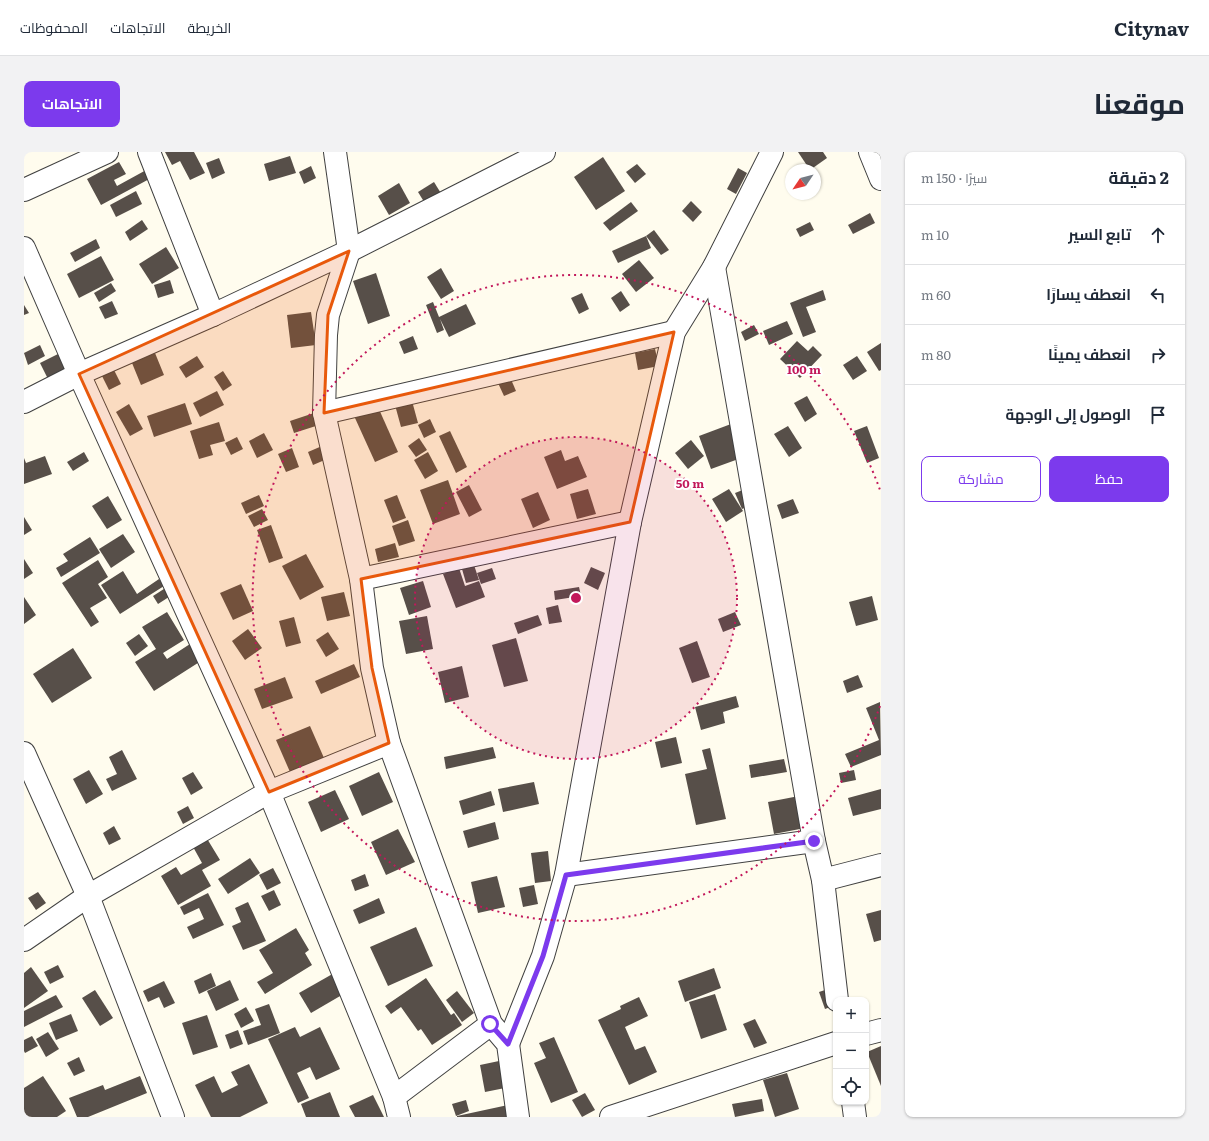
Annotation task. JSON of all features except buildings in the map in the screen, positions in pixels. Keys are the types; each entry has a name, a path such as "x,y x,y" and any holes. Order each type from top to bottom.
{"street":[{"path":"24,190 107,152"},
{"path":"149,152 213,315"},
{"path":"335,152 349,251 328,315 324,413 361,579 372,668 389,743 490,1024 508,1044"},
{"path":"24,402 79,374 213,315 349,251 544,152"},
{"path":"518,1117 508,1044 543,956 566,875 630,522 674,332 714,267 772,152"},
{"path":"870,152 881,179"},
{"path":"24,248 79,374 269,792 396,1107 490,1024"},
{"path":"714,267 814,841 823,880 837,997"},
{"path":"324,413 674,332"},
{"path":"361,579 630,522"},
{"path":"24,940 88,896 269,792 389,743"},
{"path":"24,753 88,896 173,1117"},
{"path":"566,875 814,841"},
{"path":"823,880 881,865"},
{"path":"869,1033 881,1030"},
{"path":"611,1117 833,1043"},
{"path":"853,1105 855,1117"}],"highlighted area":[{"path":"349,251 328,315 324,413 674,332 630,522 361,579 372,668 389,743 269,792 79,374"}],"route":[{"path":"490,1024 508,1044 543,956 566,875 814,841"}]}
